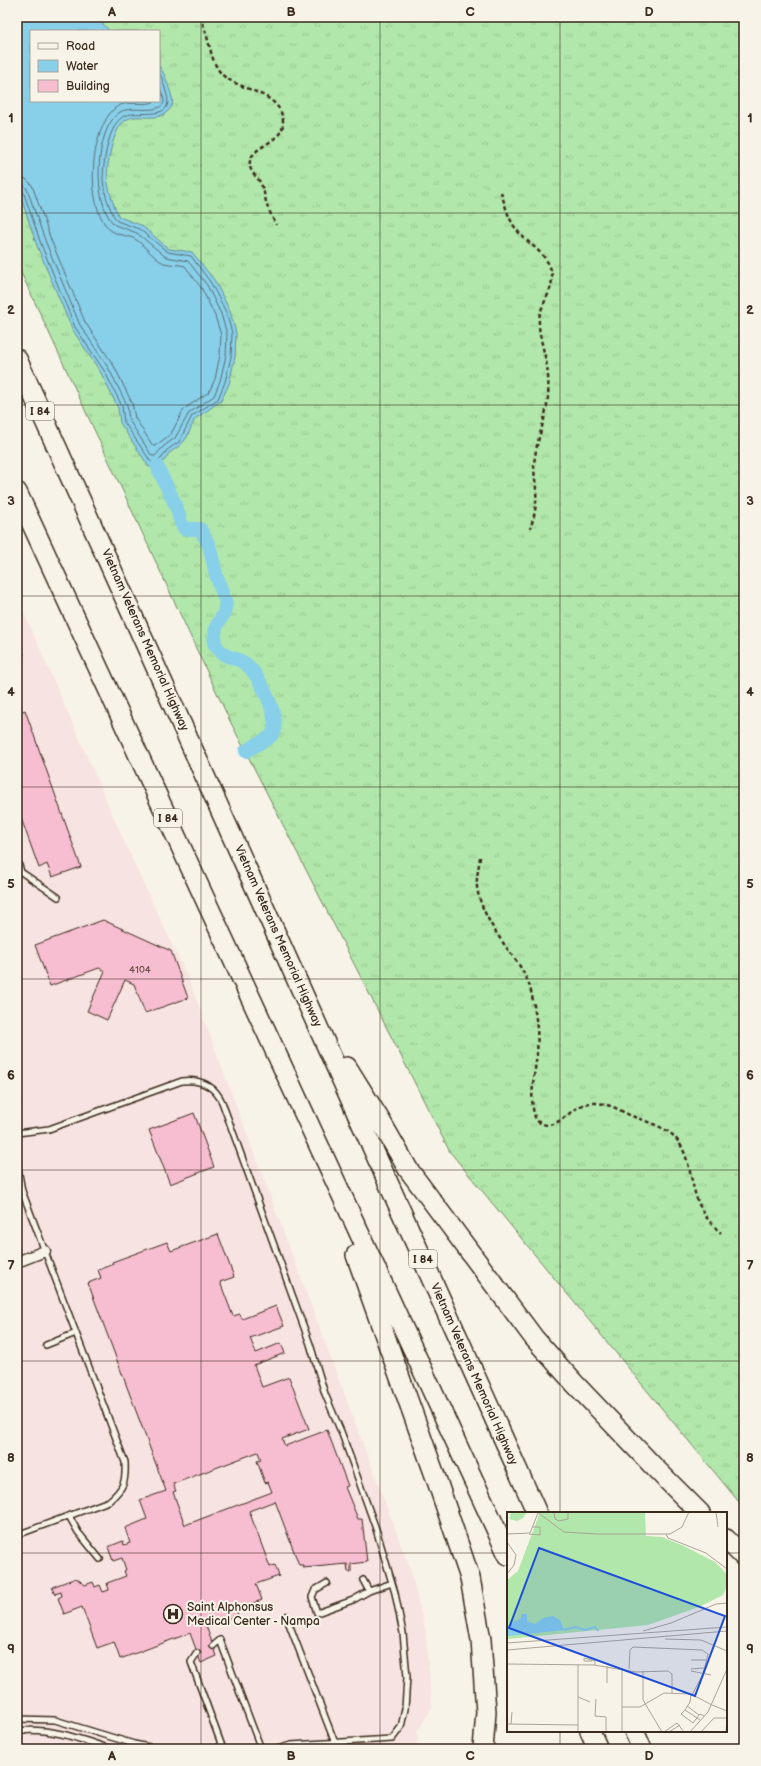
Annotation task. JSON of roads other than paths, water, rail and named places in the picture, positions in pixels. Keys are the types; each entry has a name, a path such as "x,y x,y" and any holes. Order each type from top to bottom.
{"highway":[{"name":"Vietnam Veterans Memorial Highway","path":"17,359 309,1004 537,1512"},
{"name":"I 84","path":"17,492 507,1553"},
{"path":"309,1004 380,1120 408,1169 534,1338 656,1470 699,1512"},
{"path":"317,1144 470,1578 481,1640 486,1712 483,1749"},
{"path":"727,1540 744,1557"},
{"path":"590,1732 598,1749"},
{"path":"634,1732 642,1749"}],"street":[{"path":"17,1262 45,1251"}],"lane":[{"path":"17,860 21,872 58,897"},
{"path":"17,1133 49,1129 182,1080 198,1081 214,1089 222,1102 310,1344 325,1394 342,1434 376,1529 392,1583 403,1633 407,1677 405,1709 402,1726 392,1739 291,1745 276,1749"},
{"path":"17,1163 22,1191 125,1462 125,1478 120,1492 109,1501 17,1535"},
{"path":"46,1345 76,1333"},
{"path":"69,1516 78,1532 100,1559"},
{"path":"363,1580 369,1591"},
{"path":"327,1582 315,1590 312,1597 317,1613 353,1600 369,1591 392,1583"},
{"path":"286,1616 335,1743"},
{"path":"213,1646 220,1640 261,1749"},
{"path":"197,1653 191,1662 223,1749"},
{"path":"17,1719 55,1720 134,1744 159,1749"},
{"path":"17,1731 37,1729 49,1730 111,1749"}],"water":[{"path":"17,17 95,17 109,30 30,30 30,102 160,102 160,68 171,94 172,105 167,112 162,115 156,117 131,118 121,124 114,139 109,159 107,177 110,192 119,217 141,225 169,249 192,252 215,281 230,311 236,333 235,357 229,384 221,401 195,419 187,437 181,445 169,453 165,460 157,466 149,467 120,423 118,408 101,373 72,329 37,246 17,186"}],"waterway":[{"path":"157,466 176,506 181,523 185,529 200,529 209,545 217,578 226,603 224,613 216,627 214,643 225,655 242,661 252,670 264,688 269,700 274,721 274,730 270,737 246,751"}],"place":[{"name":"Saint Alphonsus Medical Center - Nampa","path":"173,1614"}]}
